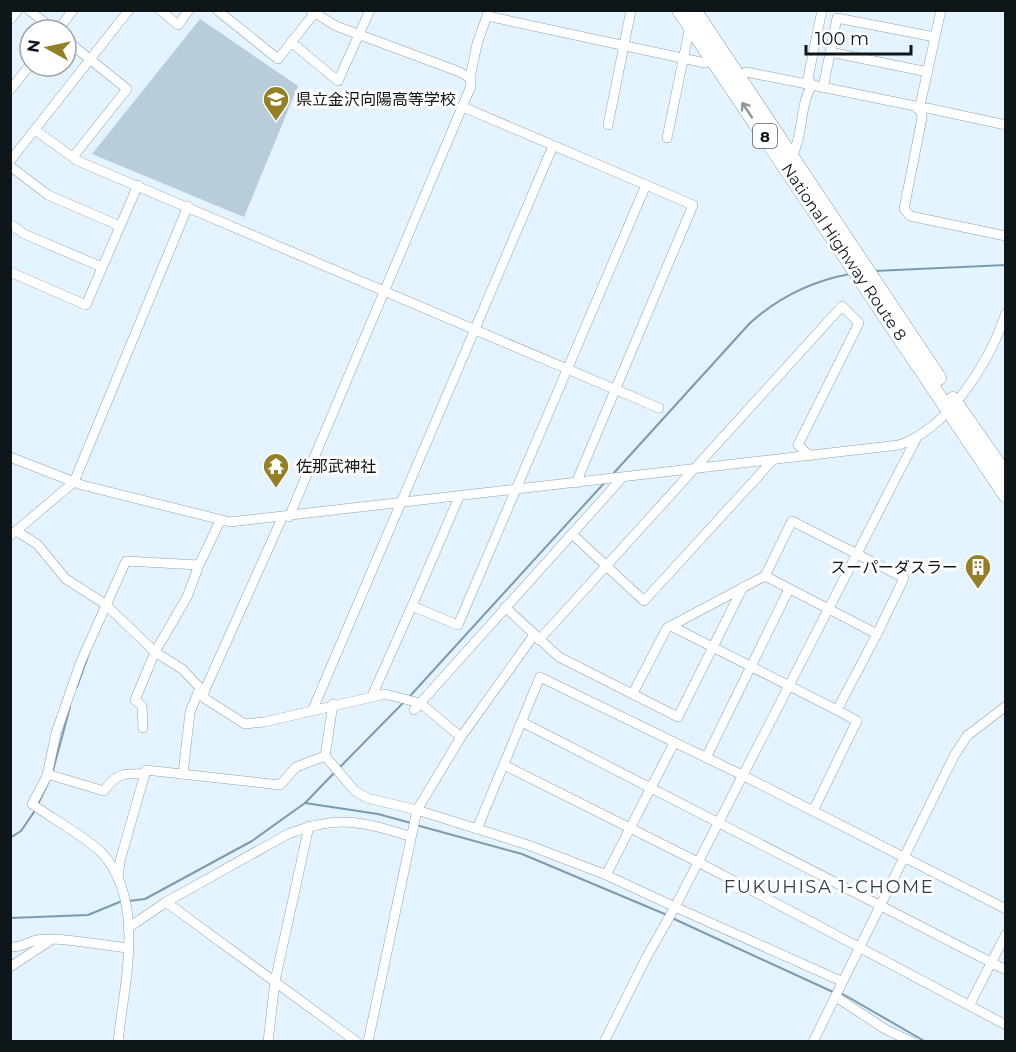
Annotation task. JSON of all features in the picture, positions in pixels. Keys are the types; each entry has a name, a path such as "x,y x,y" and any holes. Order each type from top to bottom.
{"highway":[{"name":"National Highway Route 8","path":"680,10 856,261"},
{"name":"National Highway Route 8","path":"694,10 792,156 870,283 952,405 1005,475"},
{"name":"National Highway Route 8","path":"952,405 1005,496"}],"street":[{"path":"10,20 18,10"},
{"path":"10,161 129,10"},
{"path":"160,10 178,25 189,10"},
{"path":"217,10 278,59 314,12 336,26 470,78"},
{"path":"291,42 338,81 361,35 370,10"},
{"path":"608,125 631,10"},
{"path":"812,86 808,78 822,10"},
{"path":"919,110 941,10"},
{"path":"183,774 190,712 286,517 463,107 471,86 470,78 477,45 488,13 705,63"},
{"path":"823,88 837,18 935,37"},
{"path":"667,138 690,26"},
{"path":"73,157 127,89 78,50"},
{"path":"830,52 928,72"},
{"path":"746,72 915,106 922,118 904,209 910,216 1005,236"},
{"path":"10,90 20,78"},
{"path":"792,156 799,144 807,93 812,86"},
{"path":"463,107 693,205 576,483"},
{"path":"919,110 927,108 1005,125"},
{"path":"35,130 73,157 659,408"},
{"path":"312,709 553,146"},
{"path":"10,166 48,195 120,226"},
{"path":"10,272 86,304 138,185"},
{"path":"411,606 458,625 646,185"},
{"path":"188,206 74,482 13,533 37,544 66,579 105,604 155,652 182,669 202,690 204,698 245,724 264,722 333,704 385,694 417,705 461,737"},
{"path":"10,224 24,234 102,267"},
{"path":"368,1041 416,812 461,737 536,638 606,567 842,306 859,323 798,445 810,456"},
{"path":"10,457 74,482 220,521 286,517 899,445 916,439 930,430 952,405 1002,334 1005,313"},
{"path":"604,1041 916,439"},
{"path":"572,534 644,601 772,460"},
{"path":"417,705 621,478"},
{"path":"372,696 459,497"},
{"path":"143,728 142,706 135,700 155,652 175,622 220,521"},
{"path":"633,693 667,628 765,576 792,521 904,578 837,710"},
{"path":"119,880 102,853 32,804 50,775 56,733 81,661 126,561 199,565"},
{"path":"765,576 877,634"},
{"path":"505,607 559,657 678,717 743,587"},
{"path":"706,758 789,589"},
{"path":"671,626 857,721 813,811"},
{"path":"477,830 540,677 813,811 1005,909"},
{"path":"333,704 326,758 347,782 367,798 528,845 606,875 838,989 885,1029 912,1041"},
{"path":"813,1041 954,756 967,736 1005,706"},
{"path":"522,722 1005,970"},
{"path":"606,875 674,743"},
{"path":"118,1041 128,948 128,924 119,880 120,861 146,770 280,784 296,767 326,758"},
{"path":"504,765 698,862 970,1004 1005,1025"},
{"path":"50,775 104,791 113,778 122,773 145,774"},
{"path":"128,924 288,834 309,826 327,821 348,821 410,833"},
{"path":"268,1041 275,981 309,826"},
{"path":"166,902 357,1041"},
{"path":"970,1004 1005,934"},
{"path":"10,947 21,947 36,940 51,940 128,948"},
{"path":"10,967 51,940"}],"shaded area":[{"path":"200,19 298,86 244,217 92,154"}],"waterway":[{"path":"874,271 1006,265"},
{"path":"612,475 750,323 773,305 797,291 822,281 850,274"},
{"path":"410,696 606,481"},
{"path":"77,687 89,653"},
{"path":"338,769 404,702"},
{"path":"52,774 70,707"},
{"path":"128,901 145,899 252,841 305,803 334,773"},
{"path":"38,804 50,779"},
{"path":"305,803 378,814 411,823"},
{"path":"10,838 21,831 36,809"},
{"path":"416,825 522,854 667,915"},
{"path":"10,918 88,915 122,901"},
{"path":"672,918 833,992"},
{"path":"841,993 926,1042"}],"place":[{"name":"県立金沢向陽高等学校","path":"276,122"},
{"name":"佐那武神社","path":"276,489"},
{"name":"スーパーダスラー","path":"978,590"}],"district":[{"name":"FUKUHISA 1-CHOME","path":"829,887"}]}
